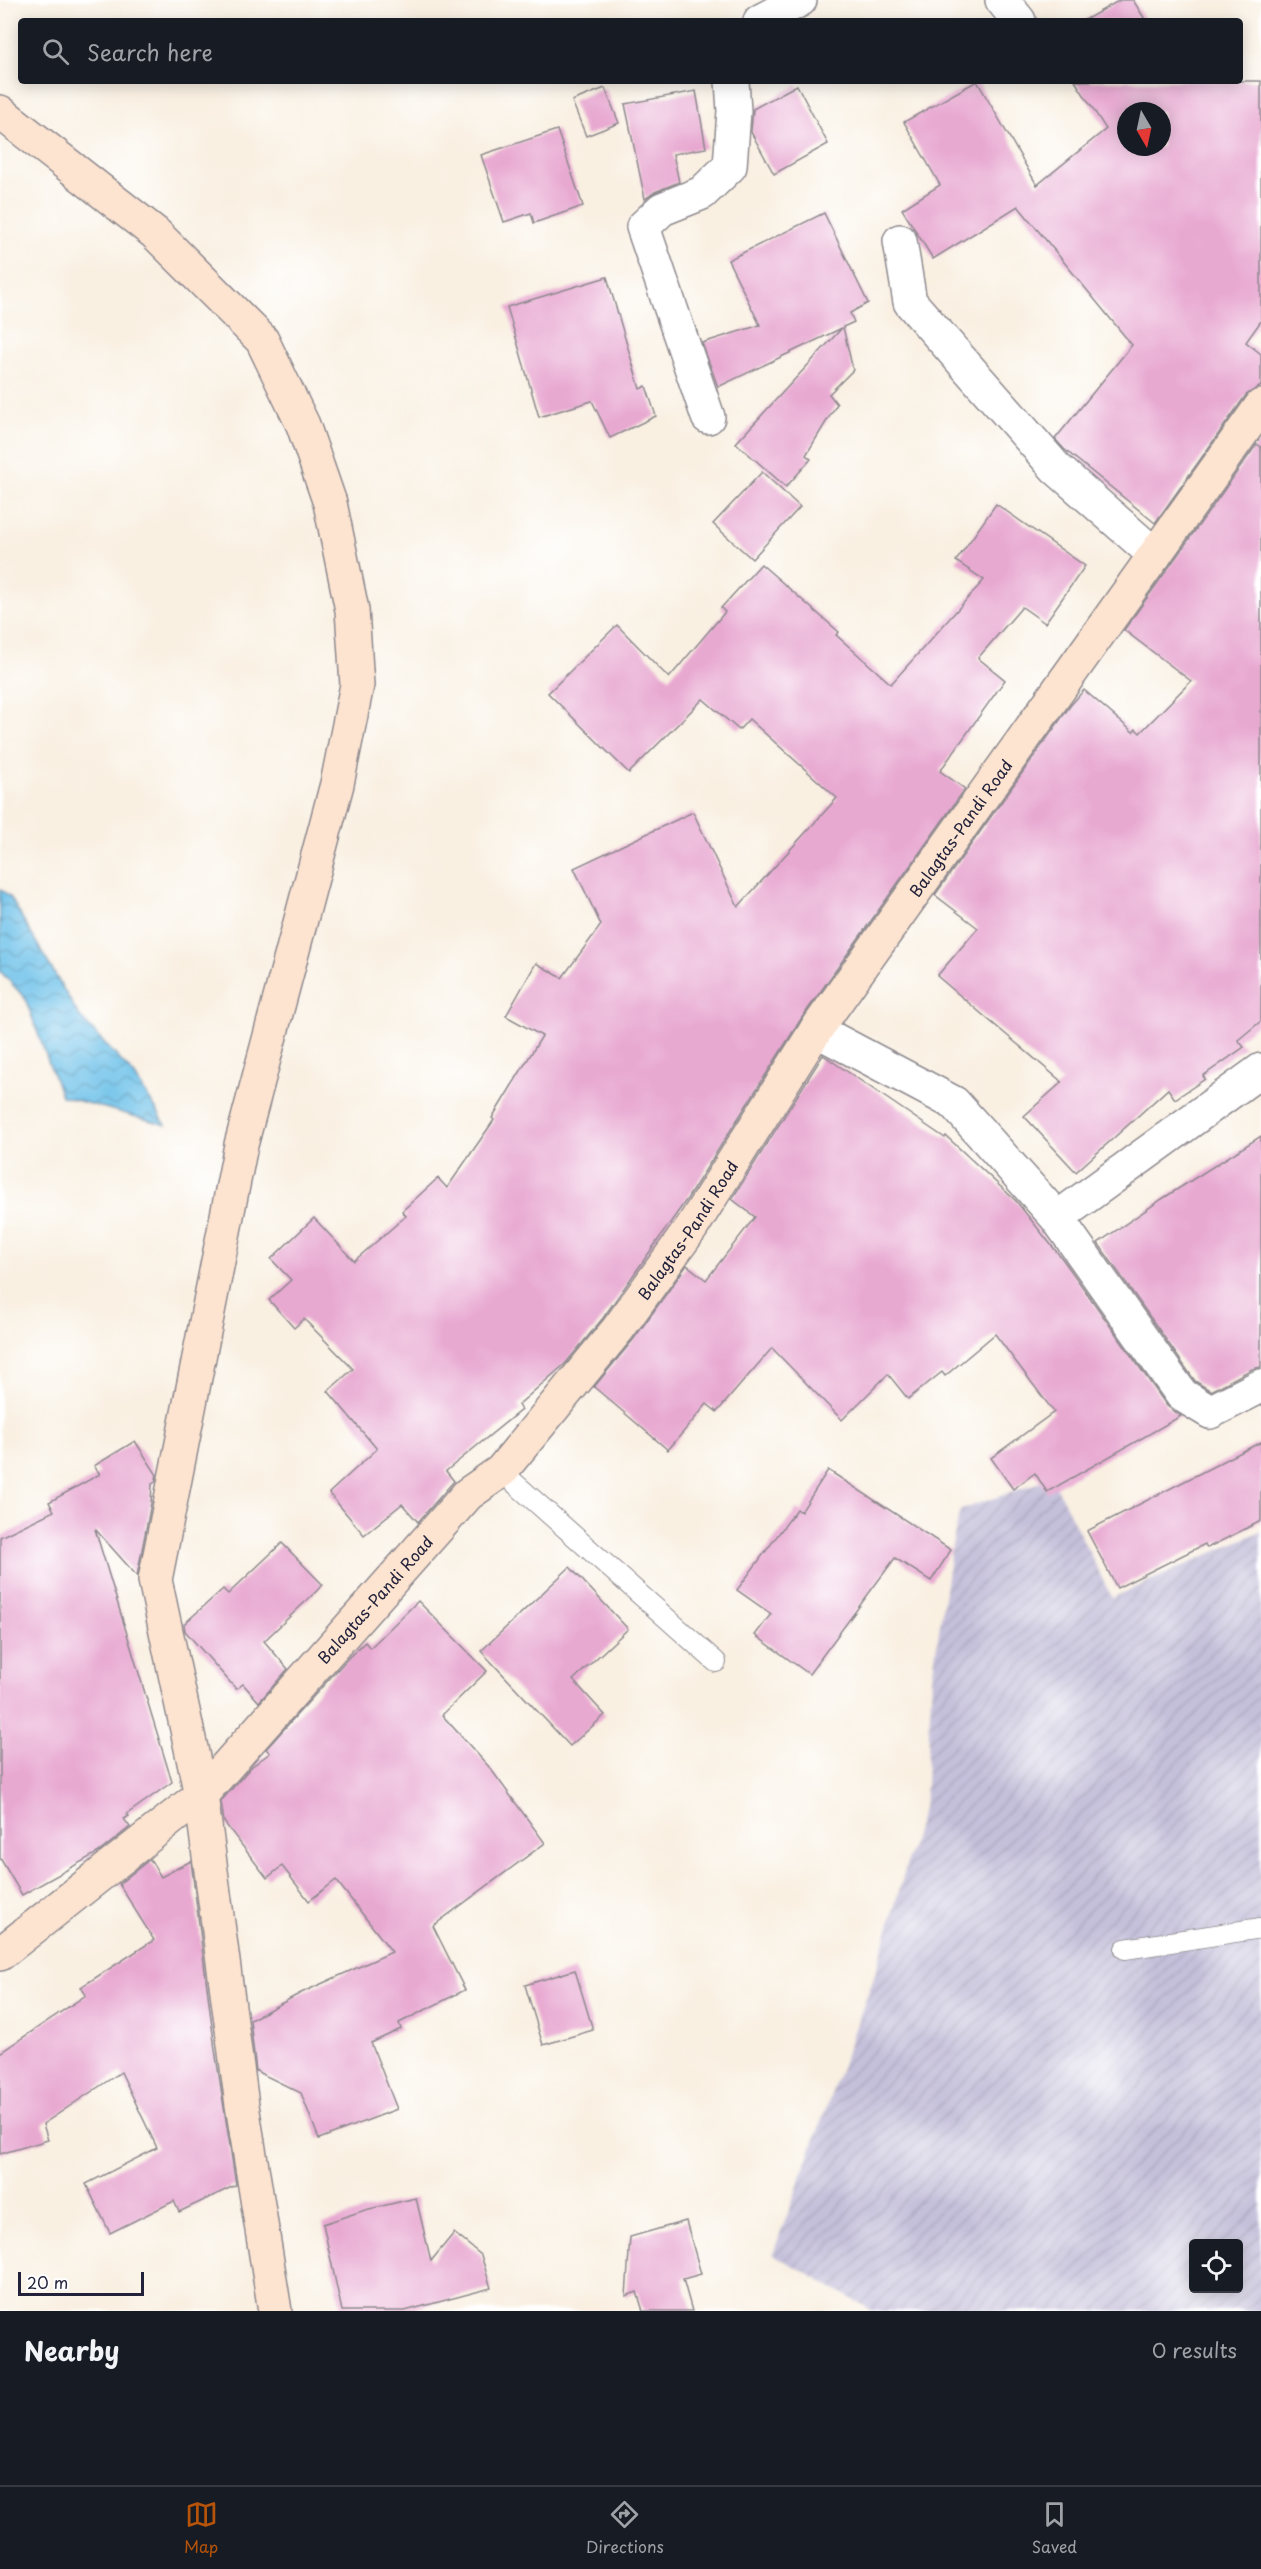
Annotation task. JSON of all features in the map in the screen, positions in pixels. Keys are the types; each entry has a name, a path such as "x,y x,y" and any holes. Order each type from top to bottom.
{"street":[{"path":"766,18 800,0"},
{"path":"1002,0 1017,18"},
{"path":"708,417 643,227 662,209 702,193 730,166 734,111 732,84"},
{"path":"0,112 155,233 262,340 303,425 330,503 351,610 357,685 337,784 241,1145 155,1580 201,1795 242,2105 275,2311"},
{"path":"900,241 910,302 1056,468 1155,555"},
{"name":"Balagtas-Pandi Road","path":"0,1954 201,1795 468,1494 501,1472 618,1329 692,1227 816,1030 1261,406"},
{"path":"816,1030 954,1103 1057,1218 1182,1395 1210,1412 1261,1386"},
{"path":"1057,1218 1261,1070"}],"lane":[{"path":"501,1472 716,1662"},
{"path":"1125,1949 1261,1928"}],"shaded area":[{"path":"1052,1478 1112,1598 1261,1531 1261,2311 873,2311 773,2254 876,1971 925,1800 932,1678 951,1550 960,1510"}],"water":[{"path":"0,889 10,897 79,1016 134,1075 166,1125 61,1096 25,998 0,971"}],"building":[{"path":"1120,0 1133,0 1144,18 1088,18"},
{"path":"1243,81 1261,81 1261,321 1246,342 1261,354 1261,386 1246,395 1155,523 1064,449 1055,439 1132,345 1018,206 933,259 902,209 940,185 904,122 972,84 979,84 1037,185 1106,129 1077,84 1243,84"},
{"path":"797,85 828,144 774,174 751,132 753,109"},
{"path":"605,88 619,123 586,136 572,101"},
{"path":"696,91 706,148 673,154 679,182 645,199 625,104"},
{"path":"557,130 583,206 534,223 531,213 504,222 481,155"},
{"path":"824,213 868,303 850,313 854,322 843,327 853,370 829,394 837,404 806,455 811,459 786,487 736,443 842,328 718,387 702,343 760,325 728,260"},
{"path":"607,277 640,389 646,386 656,416 610,438 592,401 539,417 507,307"},
{"path":"1257,444 1261,447 1261,1021 1238,1040 1244,1047 1203,1076 1205,1079 1175,1099 1168,1089 1076,1172 1024,1116 1062,1082 937,976 978,928 935,895 1070,706 1084,690 1133,732 1136,729 1140,733 1191,681 1124,630"},
{"path":"762,472 800,507 752,559 713,524"},
{"path":"996,504 1085,566 1045,623 1022,607 978,658 1005,680 940,771 965,789 801,1019 687,1199 603,1318 565,1364 518,1405 521,1410 446,1471 454,1481 418,1522 402,1504 364,1535 329,1493 377,1449 328,1391 353,1369 304,1319 294,1328 269,1300 291,1280 271,1259 314,1218 354,1261 406,1216 402,1211 438,1178 447,1188 494,1120 492,1118 542,1036 506,1016 536,963 562,978 601,925 574,868 693,812 738,907 837,798 749,719 739,730 703,699 629,773 548,693 617,625 669,678 725,612 721,608 761,564 839,632 836,635 891,684 984,580 956,561"},
{"path":"823,1055 945,1138 946,1136 1016,1201 1064,1261 1167,1406 1181,1416 1047,1492 1035,1473 1013,1489 991,1458 1054,1412 995,1334 945,1376 942,1372 908,1399 888,1374 842,1420 772,1348 717,1412 707,1404 668,1450 594,1387 633,1340 687,1265 706,1280 755,1217 732,1199"},
{"path":"1261,1136 1261,1367 1252,1369 1211,1391 1195,1381 1098,1243"},
{"path":"135,1441 157,1475 152,1484 151,1503 137,1576 95,1529 172,1782 127,1814 129,1816 124,1819 130,1827 99,1852 22,1895 0,1858 0,1537 54,1511 49,1502 100,1474 94,1466"},
{"path":"1261,1442 1261,1521 1207,1548 1205,1544 1117,1588 1087,1531"},
{"path":"828,1470 951,1550 931,1581 895,1558 809,1674 755,1635 771,1614 737,1590 797,1509 801,1512"},
{"path":"282,1543 323,1585 264,1641 288,1669 259,1702 243,1684 236,1689 185,1631 184,1624 223,1589 228,1594"},
{"path":"570,1567 628,1629 573,1680 605,1715 570,1746 481,1651"},
{"path":"418,1601 487,1671 442,1715 490,1768 545,1843 433,1926 465,1990 399,2023 401,2029 371,2043 397,2109 319,2139 301,2093 256,2071 250,2020 301,1993 392,1952 336,1880 309,1901 282,1866 267,1878 224,1822 221,1801 251,1767 270,1753 266,1749 349,1657 365,1642 370,1648"},
{"path":"150,1859 161,1877 191,1861 215,2050 236,2185 179,2212 174,2201 110,2233 86,2184 157,2148 121,2072 43,2124 48,2140 0,2154 0,2053 86,1995 81,1987 154,1940 119,1884"},
{"path":"575,1970 593,2030 543,2045 525,1985"},
{"path":"416,2198 431,2261 454,2233 481,2255 491,2288 405,2311 342,2311 323,2224 365,2210"},
{"path":"686,2221 701,2274 683,2279 692,2311 643,2311 637,2292 626,2296 630,2237"}]}
